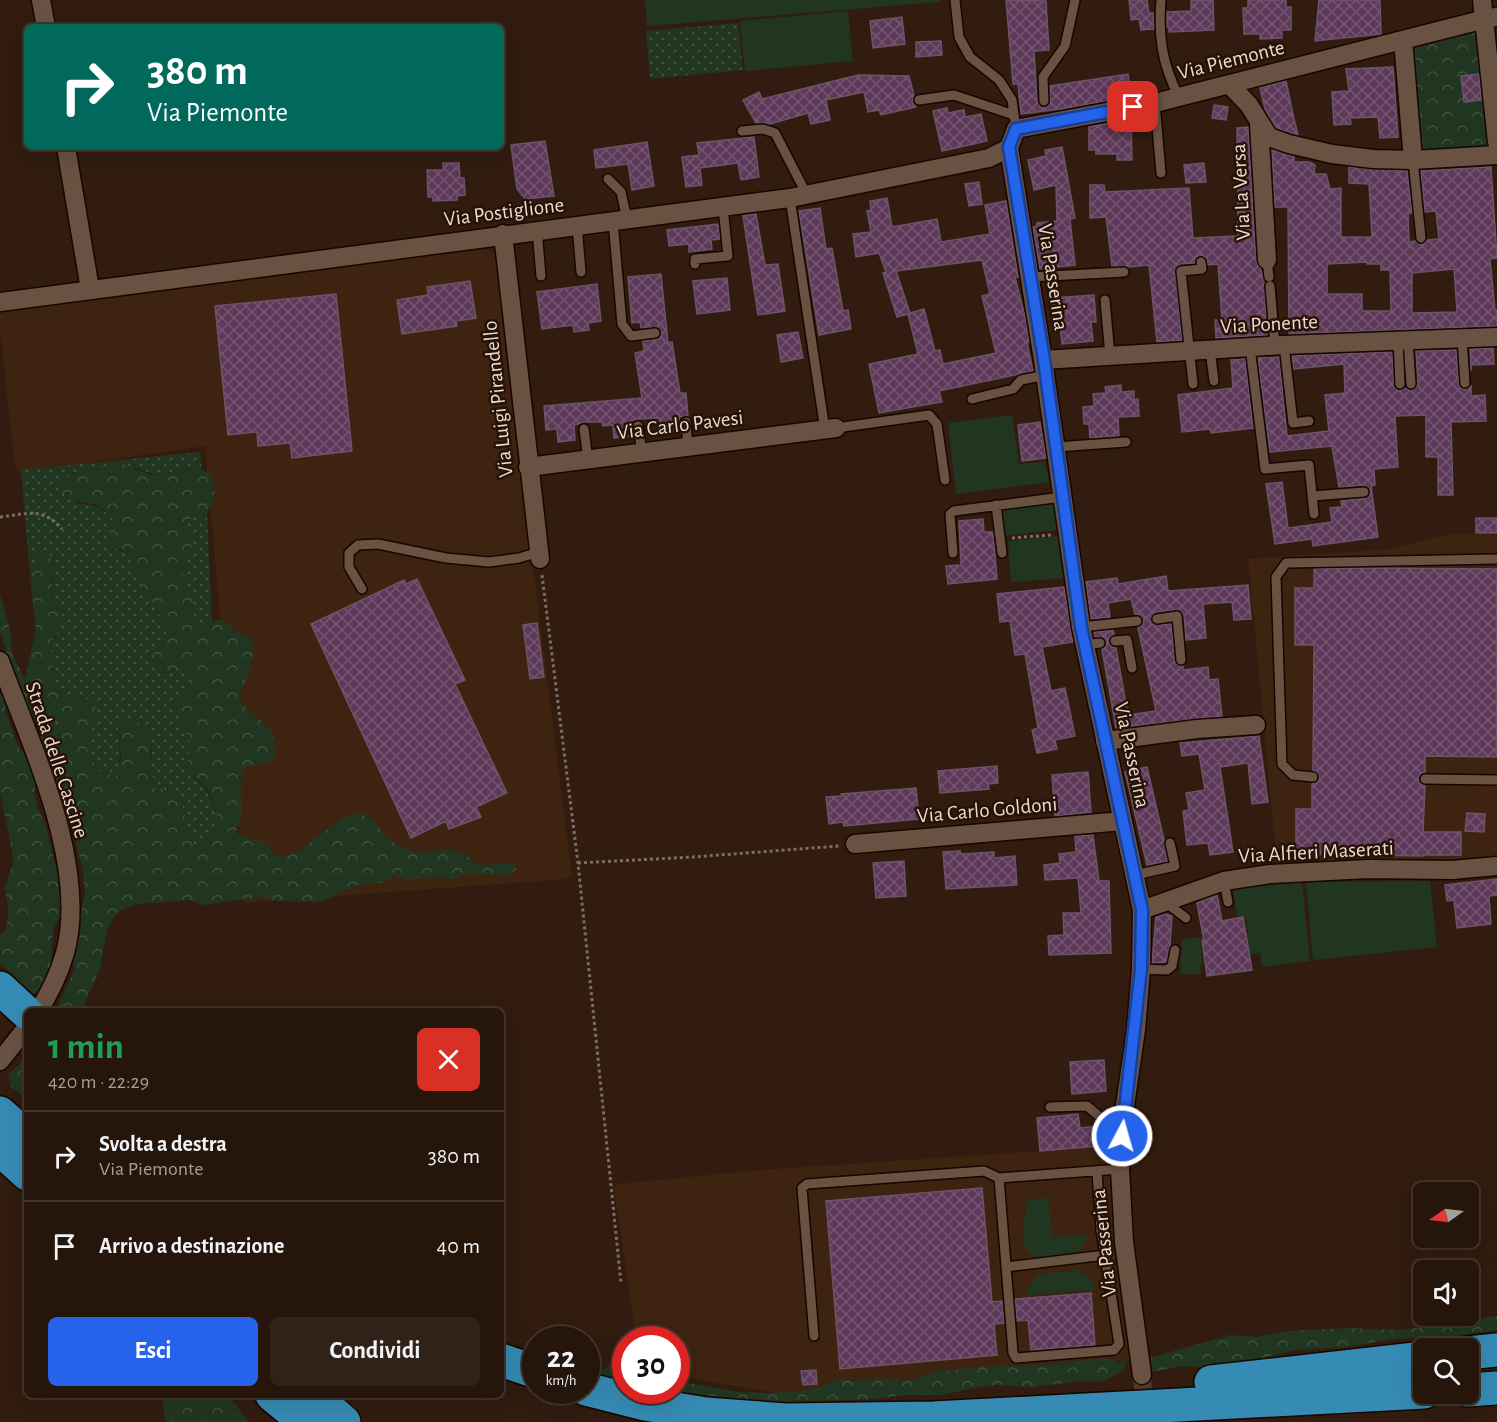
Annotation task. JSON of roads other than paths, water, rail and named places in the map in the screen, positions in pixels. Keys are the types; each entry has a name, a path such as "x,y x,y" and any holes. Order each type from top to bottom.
{"highway":[{"path":"0,988 38,1004"},
{"path":"0,1113 24,1134"},
{"path":"0,1149 24,1171"},
{"path":"1479,1352 1497,1350"},
{"path":"1114,1413 1120,1393 1413,1359"},
{"path":"504,1361 522,1367"},
{"path":"1479,1389 1497,1388"},
{"path":"600,1393 645,1404 706,1414 786,1420 1114,1413 1413,1393"},
{"path":"276,1398 305,1422"},
{"path":"316,1398 343,1422"}],"street":[{"path":"41,0 45,24"},
{"path":"1482,0 1491,18 1497,142"},
{"name":"Via Piemonte","path":"1015,122 1155,103 1491,18"},
{"path":"1403,40 1413,160"},
{"path":"1229,84 1249,105 1269,137 1289,144 1332,154 1373,159 1413,160 1497,155"},
{"path":"1009,147 1015,122"},
{"name":"Via La Versa","path":"1259,122 1268,274"},
{"name":"Via Postiglione","path":"0,302 799,196 989,158 1009,147"},
{"name":"Via Passerina","path":"1009,147 1045,367 1067,533 1089,638 1105,741 1142,910 1141,969 1136,1030 1123,1119 1120,1169 1124,1242 1142,1375"},
{"path":"67,150 90,289"},
{"name":"Via Luigi Pirandello","path":"503,234 539,556"},
{"name":"Via Ponente","path":"1045,367 1110,356 1280,345 1497,337"},
{"name":"Via Carlo Pavesi","path":"528,467 831,429"},
{"name":"Strada delle Cascine","path":"0,661 50,796 66,862 70,912 65,952 38,1004"},
{"path":"1105,741 1197,729 1256,725"},
{"name":"Via Carlo Goldoni","path":"855,844 1123,821"},
{"name":"Via Alfieri Maserati","path":"1142,910 1224,881 1292,873 1369,869 1452,870 1497,866"},
{"path":"0,1061 24,1031"}],"lane":[{"path":"955,0 958,37 970,57 999,80 1012,100 1015,122"},
{"path":"1044,101 1043,77 1065,46 1075,0"},
{"path":"1161,0 1159,27 1164,59 1179,97"},
{"path":"919,100 954,95 1015,122"},
{"path":"1155,103 1161,173"},
{"path":"742,131 763,129 775,133 799,196 831,429 929,415 937,424 945,480"},
{"path":"1413,160 1421,238"},
{"path":"608,179 621,192 622,324 632,336 655,333"},
{"path":"695,264 695,258 728,256 723,207"},
{"path":"577,225 581,272"},
{"path":"537,230 541,276"},
{"path":"1193,384 1181,271 1202,269 1201,262"},
{"path":"1030,277 1124,272"},
{"path":"1268,274 1293,423 1309,421"},
{"path":"1105,300 1110,356"},
{"path":"1462,338 1465,383"},
{"path":"1403,340 1411,384"},
{"path":"1400,384 1403,340"},
{"path":"1250,347 1265,469 1308,465 1314,514"},
{"path":"1210,350 1214,381"},
{"path":"972,399 1013,389 1022,380 1045,367"},
{"path":"686,422 688,447"},
{"path":"638,426 642,453"},
{"path":"584,429 588,459"},
{"path":"1056,447 1126,442"},
{"path":"1312,496 1364,492"},
{"path":"953,553 950,514 954,511 1062,497"},
{"path":"996,505 1002,553"},
{"path":"362,590 349,567 349,553 358,545 378,544 446,558 489,562 539,556"},
{"path":"1312,777 1293,775 1282,764 1276,577 1286,563 1497,559"},
{"path":"1157,619 1177,616 1181,660"},
{"path":"1089,638 1137,621"},
{"path":"1115,641 1127,640 1132,668"},
{"path":"1425,779 1497,780"},
{"path":"1135,875 1175,866 1170,843"},
{"path":"1224,881 1228,902"},
{"path":"1165,902 1186,918"},
{"path":"1141,969 1167,970 1172,966 1175,950"},
{"path":"1050,1107 1087,1106 1100,1117 1123,1119"},
{"path":"814,1336 802,1188 807,1184 984,1171 999,1178 1120,1169"},
{"path":"999,1178 1013,1353 1017,1358 1114,1350 1119,1344 1101,1230 1097,1172"},
{"path":"1006,1267 1105,1255"}],"tunnel":[{"path":"1142,1375 1145,1415"}]}
